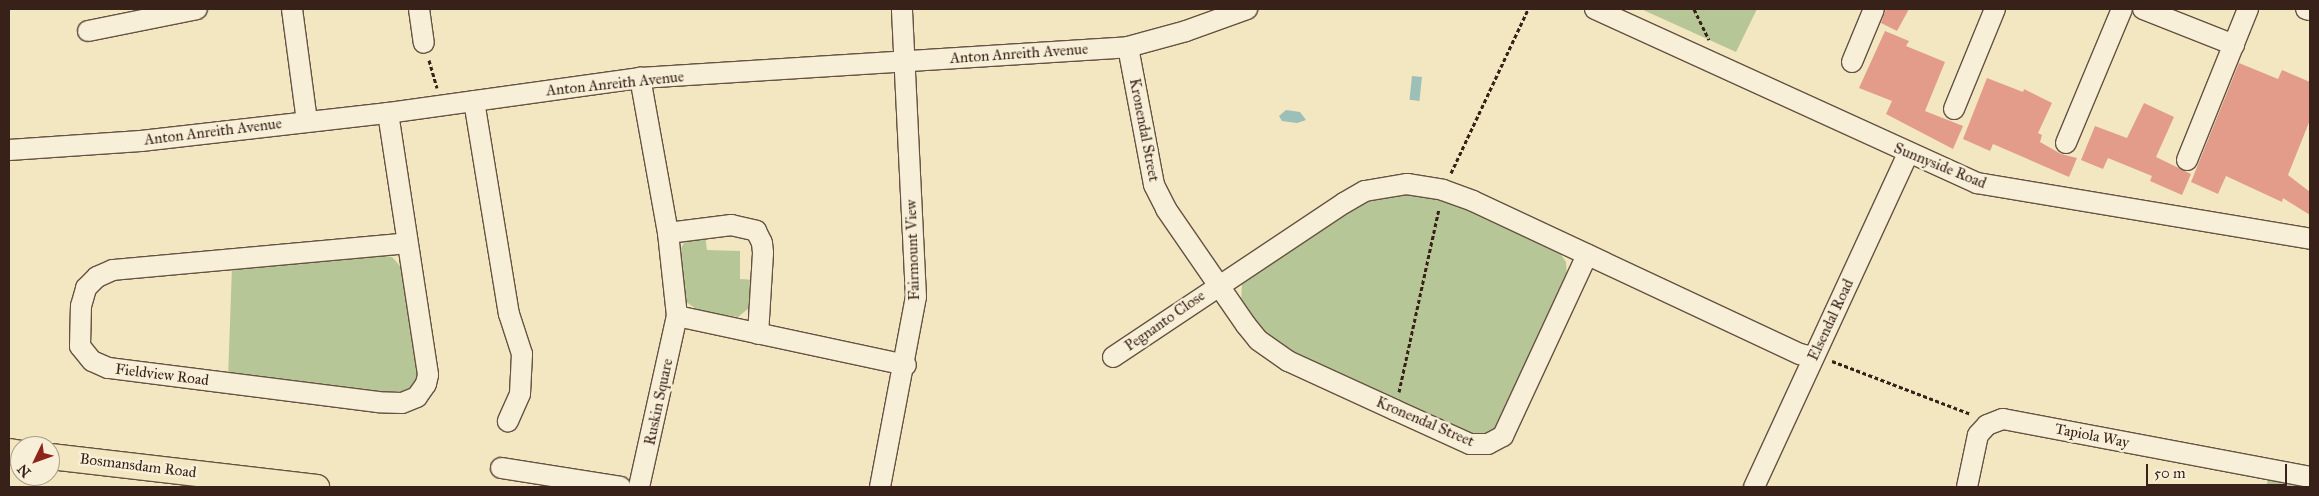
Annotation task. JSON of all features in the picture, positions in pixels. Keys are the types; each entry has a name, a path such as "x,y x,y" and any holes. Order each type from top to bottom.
{"main road":[{"name":"Bosmansdam Road","path":"60,457 316,487"}],"street":[{"path":"88,31 197,9"},
{"path":"292,9 307,121"},
{"path":"419,9 424,43"},
{"name":"Fairmount View","path":"880,487 906,365 916,297 902,9"},
{"name":"Anton Anreith Avenue","path":"9,150 141,141 388,113 640,78 1128,47 1186,31 1247,9"},
{"name":"Sunnyside Road","path":"1596,9 1962,178 1995,188 2310,238"},
{"path":"1852,62 1874,9"},
{"path":"1954,109 1995,9"},
{"path":"2066,143 2122,9"},
{"path":"2143,9 2234,45"},
{"path":"2187,160 2248,9"},
{"path":"2306,9 2310,10"},
{"name":"Kronendal Street","path":"1128,47 1154,185 1166,209 1246,325 1272,351 1470,444 1488,444 1503,436 1588,255"},
{"name":"Ruskin Square","path":"639,487 677,316 668,233 640,78"},
{"path":"474,101 508,314 522,354 520,394 508,421"},
{"name":"Fieldview Road","path":"388,113 428,375 422,392 410,401 378,402 108,368 92,361 80,346 78,338 84,296 91,282 105,273 254,255 407,243"},
{"name":"Elsendal Road","path":"1754,487 1908,154"},
{"path":"1218,285 1365,191 1407,184 1443,190 1800,354 1814,357"},
{"path":"668,233 731,224 756,231 762,243 763,253 758,334"},
{"name":"Pegnanto Close","path":"1113,357 1218,285"},
{"path":"677,316 906,365"},
{"name":"Tapiola Way","path":"1993,422 2003,419 2310,477"},
{"path":"1967,487 1974,442 1982,429 1993,422"},
{"path":"501,468 621,487"}],"path":[{"path":"1395,410 1443,190 1528,9"},
{"path":"424,43 442,106"},
{"path":"1814,357 1824,358 1993,422"}],"green space":[{"path":"1641,9 1757,9 1736,52"},
{"path":"1404,193 1452,203 1559,252 1566,262 1567,276 1499,426 1492,433 1473,436 1273,343 1253,324 1241,304 1242,282 1358,204"},
{"path":"705,235 707,250 740,251 740,279 755,280 749,308 738,317 699,311 685,301 679,252 685,241"},
{"path":"383,255 392,257 401,267 419,370 416,384 405,391 364,394 228,378 232,267"},
{"path":"2268,479 2310,487 2266,487"}],"water":[{"path":"1412,76 1422,77 1419,101 1409,100"},
{"path":"1286,110 1300,112 1306,120 1297,123 1282,121 1279,116"}],"building":[{"path":"1886,9 1909,9 1897,31 1881,23"},
{"path":"1885,31 1909,41 1906,46 1945,62 1925,111 1963,126 1953,149 1886,114 1892,101 1859,88"},
{"path":"2239,63 2278,79 2282,70 2310,82 2310,120 2288,175 2310,192 2310,215 2283,198 2282,202 2226,176 2218,194 2191,182"},
{"path":"1987,78 2023,92 2024,89 2052,103 2038,133 2042,135 2040,142 2061,154 2077,158 2069,177 1993,144 1990,151 1963,139"},
{"path":"2144,103 2174,117 2156,157 2191,174 2182,195 2150,181 2152,176 2108,158 2103,169 2081,160 2095,126 2127,138"}]}
